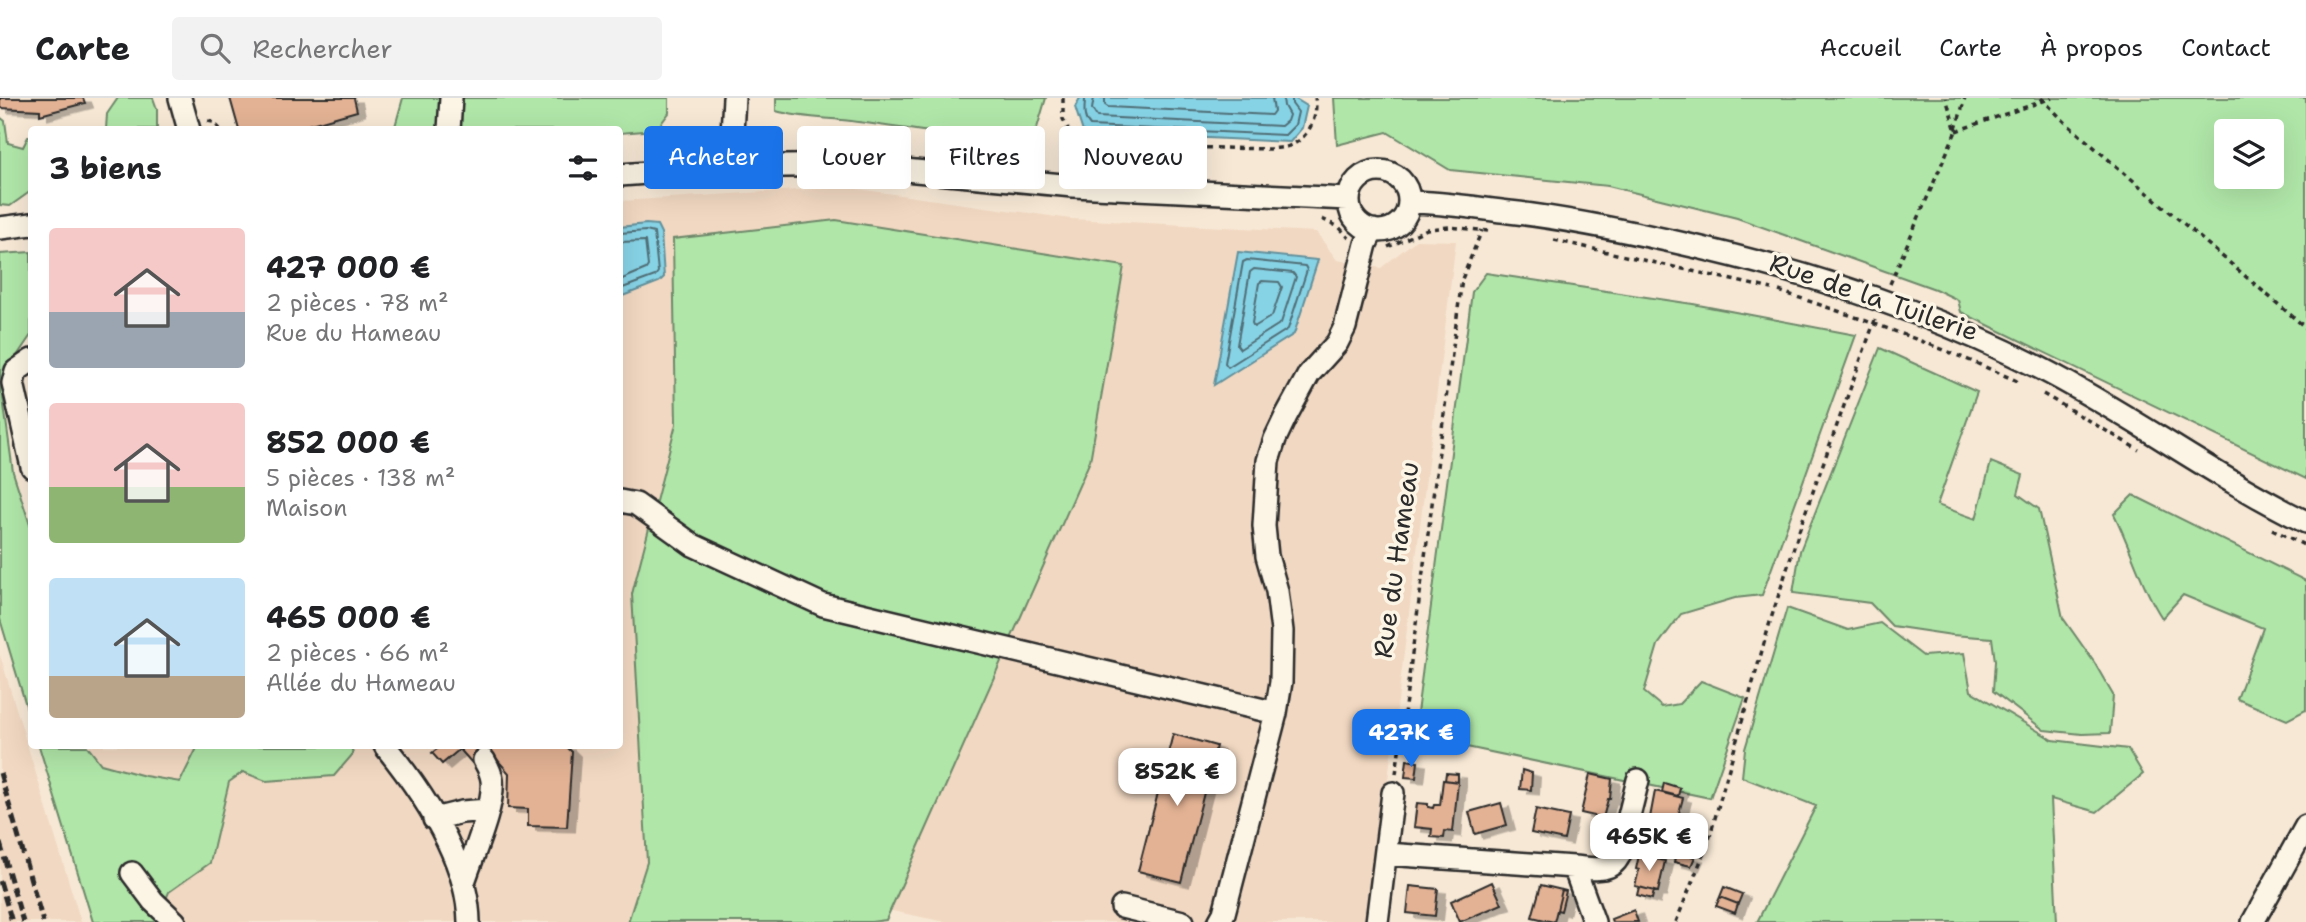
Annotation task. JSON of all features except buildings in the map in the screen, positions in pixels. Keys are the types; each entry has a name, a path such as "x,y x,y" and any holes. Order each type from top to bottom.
{"street":[{"path":"180,98 194,126"},
{"path":"449,126 452,98"},
{"path":"732,126 734,98"},
{"path":"783,166 852,165 1073,186 1348,199"},
{"path":"1380,170 1398,177 1408,192 1409,202 1408,210 1398,225 1381,231 1357,223 1349,208 1348,199 1350,190 1362,175 1380,170"},
{"path":"623,175 644,173"},
{"name":"Rue de la Tuilerie","path":"1409,202 1486,209 1609,227 1740,256 1882,300 1976,338 2040,368 2117,410 2269,504 2306,522"},
{"path":"0,228 28,224"},
{"path":"1219,922 1224,913 1276,713 1281,682 1282,631 1277,591 1267,556 1264,526 1268,461 1275,439 1309,374 1337,343 1345,327 1366,244 1373,230"},
{"path":"28,363 16,371 13,383 28,449"},
{"path":"623,502 636,504 693,545 823,606 1276,713"},
{"path":"387,749 404,769 434,819 464,883 469,922"},
{"path":"464,883 488,810 493,784 491,770 484,760"},
{"path":"1386,855 1606,869 1615,864 1619,856 1638,780"},
{"path":"1377,922 1393,793"},
{"path":"434,819 462,812 488,810"},
{"path":"2253,922 2306,826"},
{"path":"1574,867 1594,922"},
{"path":"132,873 153,901 175,922"},
{"path":"1122,907 1183,922"}],"path":[{"path":"1063,98 1063,120 1076,145 1271,149 1292,146 1312,127 1317,108 1315,98"},
{"path":"1946,98 1956,131"},
{"path":"1676,922 1708,842 1770,622 1802,523 1882,300 1956,131 1965,98"},
{"path":"1956,131 2052,98"},
{"path":"2043,99 2067,124 2306,328"},
{"path":"194,126 213,122 217,126"},
{"name":"Rue du Hameau","path":"1393,793 1462,279 1482,230 1486,209"},
{"path":"1319,216 1339,227 1350,240"},
{"path":"1386,248 1427,229 1450,227 1494,232"},
{"name":"Rue de la Tuilerie","path":"1545,238 1774,289 1874,322 1957,354 2020,383"},
{"path":"2033,388 2149,456"},
{"path":"2269,527 2306,546"}],"shaded area":[{"path":"812,189 858,189 1071,219 1316,232 1337,260 1381,268 1416,240 1456,241 1370,922 946,922 770,886 756,922 104,922 55,749 623,749 623,201"},
{"path":"0,655 81,922 0,922"}],"green space":[{"path":"118,98 153,98 157,109 157,126 106,126 107,114"},
{"path":"403,98 669,98 669,113 659,126 644,126 644,131 623,133 623,126 395,126"},
{"path":"776,98 1046,98 1038,126 925,126 925,131 911,129 911,126 890,126 776,111"},
{"path":"1334,98 2306,98 2306,479 1961,312 1958,300 1935,289 1737,218 1608,186 1450,170 1387,132 1337,145"},
{"path":"0,117 5,121 8,143 23,147 28,137 28,193 10,206 0,205"},
{"path":"836,220 1124,266 1090,461 886,920 628,922 647,862 632,594 676,424 673,239"},
{"path":"28,252 28,339 6,372 3,398 13,472 28,519 28,712 0,619 0,254"},
{"path":"1486,273 1693,304 1856,335 1762,595 1735,598 1681,614 1658,645 1644,692 1662,707 1679,704 1701,681 1745,698 1710,798 1414,736 1472,292"},
{"path":"1880,348 1977,392 1937,505 1976,519 1991,462 2023,475 2018,494 2039,509 2063,618 2113,695 2110,733 2082,734 2044,730 1993,691 1995,661 1992,638 1892,626 1870,603 1793,593 1800,551"},
{"path":"2133,495 2306,581 2306,710 2287,720 2237,699 2263,628 2183,595 2162,618 2148,593 2114,514"},
{"path":"1787,608 1848,630 1880,623 1923,656 1964,653 1971,691 2053,740 2128,749 2143,774 2097,812 2051,799 2057,922 1757,922 1816,806 1742,777 1745,749"},
{"path":"40,749 89,749 101,764 180,782 196,749 352,749 353,754 334,776 266,781 243,772 229,782 210,863 169,892 156,922 93,922"}],"water":[{"path":"1080,98 1294,98 1307,106 1302,128 1290,142 1207,138 1207,126 1081,126 1075,107"},
{"path":"657,225 661,233 664,277 659,282 623,296 623,227"},
{"path":"1238,252 1318,260 1294,334 1214,385"}],"railway":[{"path":"0,773 43,922"},
{"path":"0,843 23,922"},
{"path":"0,881 12,922"}]}
